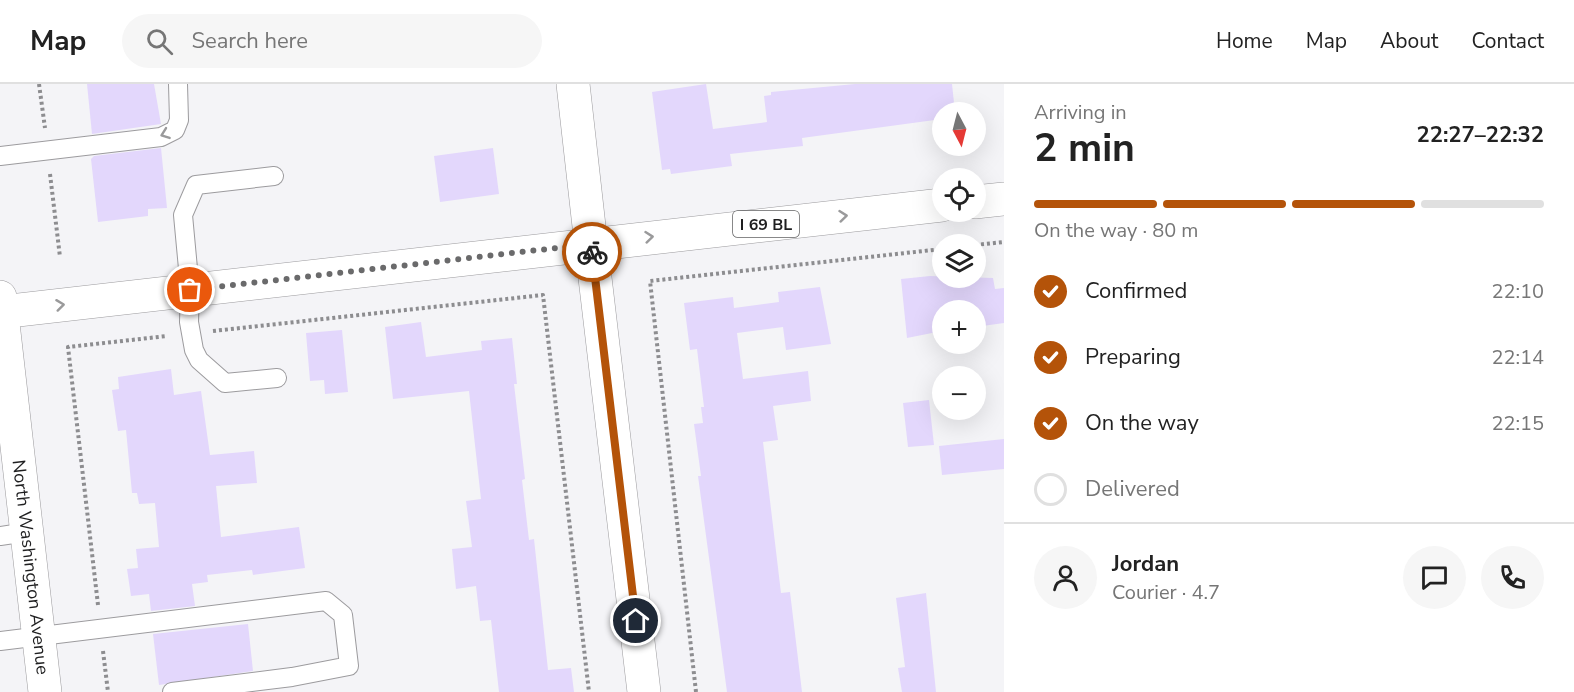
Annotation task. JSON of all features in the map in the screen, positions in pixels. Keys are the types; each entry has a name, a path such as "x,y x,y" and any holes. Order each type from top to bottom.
{"street":[{"path":"573,84 644,692"},
{"path":"986,201 1004,199"},
{"name":"I 69 BL","path":"1,307 190,290 932,207"},
{"name":"North Washington Avenue","path":"1,307 13,534 39,637 45,692"}],"lane":[{"path":"0,156 161,137 175,130 179,120 178,84"},
{"path":"274,176 196,185 183,215 190,290 191,333 194,350 199,360 225,383 277,378"},
{"path":"0,641 326,601 343,615 349,666 292,677 172,692"}],"path":[{"path":"986,244 1004,242"},
{"path":"696,692 650,281 932,250"},
{"path":"108,692 68,347 543,295 589,692"}],"building":[{"path":"87,84 154,84 161,124 92,134"},
{"path":"706,84 713,129 767,122 764,96 771,95 771,92 855,84 952,84 954,102 932,102 932,120 802,138 803,146 730,154 732,166 671,174 670,169 662,170 652,92"},
{"path":"161,148 167,208 148,209 148,216 98,222 91,159 94,156"},
{"path":"493,148 499,194 440,202 434,156"},
{"path":"932,276 932,288 986,288 986,278 993,278 995,289 1004,288 1004,323 986,325 986,300 932,300 932,333 907,338 901,279"},
{"path":"820,287 831,344 786,350 783,327 737,333 743,379 808,371 811,401 773,406 778,440 763,442 781,593 790,592 802,692 727,692 698,476 701,476 694,424 703,423 701,407 704,407 697,349 690,350 684,303 733,297 734,308 779,302 778,292"},
{"path":"421,322 426,357 482,350 481,341 512,338 517,384 514,384 525,479 522,480 529,540 534,539 548,670 571,668 574,692 499,692 491,620 480,621 476,586 456,589 452,549 472,547 466,501 481,499 469,391 393,399 385,327"},
{"path":"342,330 348,392 325,394 324,380 310,381 306,333"},
{"path":"171,369 174,395 201,391 210,455 254,451 257,483 216,486 221,537 299,527 305,568 253,575 252,570 207,575 208,582 192,584 195,606 151,611 149,594 131,596 127,569 138,568 136,549 159,547 155,503 139,504 137,493 132,493 126,430 118,431 112,390 119,389 118,377"},
{"path":"929,400 934,445 908,447 903,403"},
{"path":"1004,439 1004,469 942,475 939,446"},
{"path":"926,593 936,692 902,692 898,668 905,667 896,598"},
{"path":"248,624 253,671 159,685 153,634"}],"way so far":[{"path":"190,290 591,244 592,252"}],"route":[{"path":"592,252 636,621"}]}
